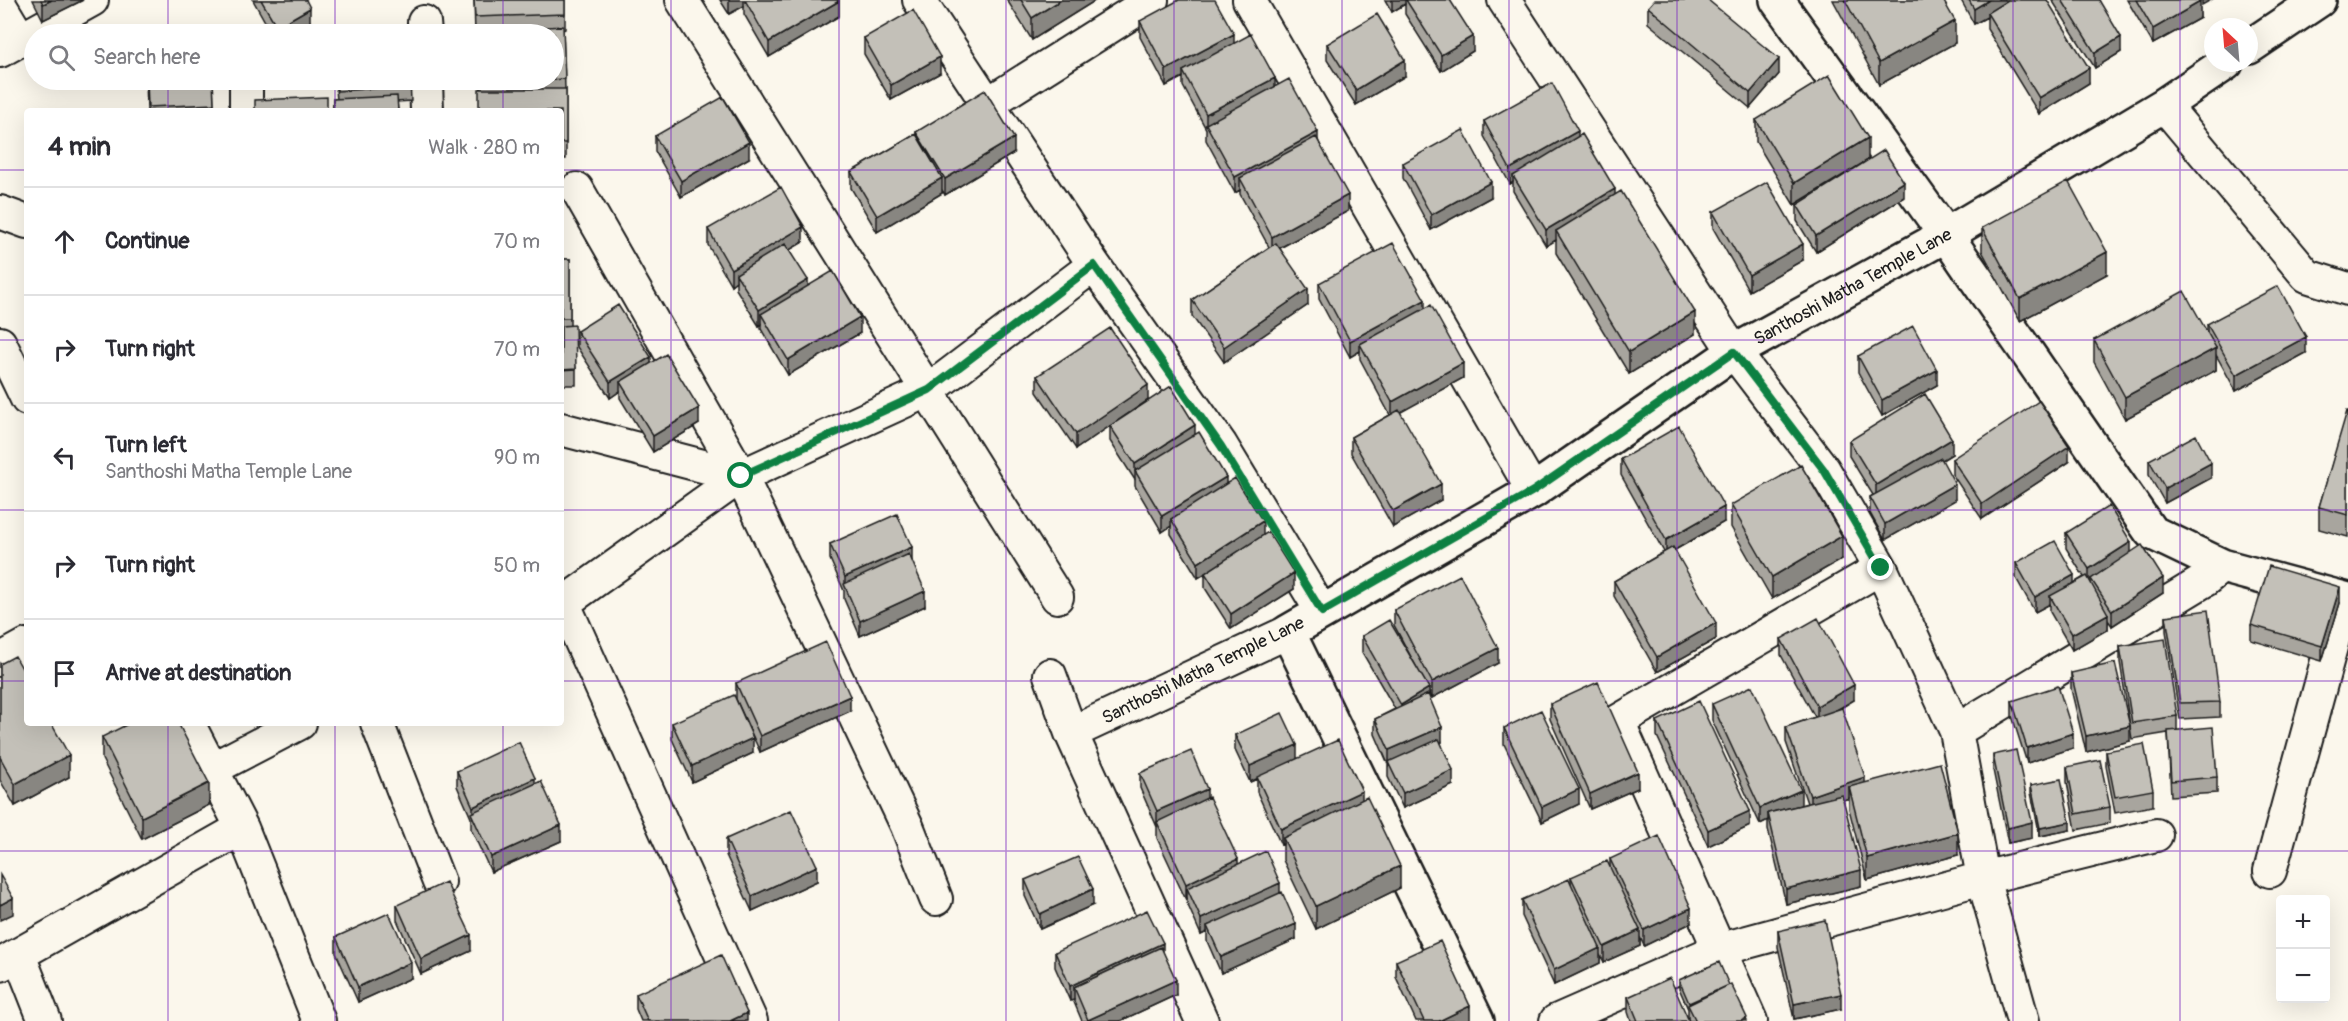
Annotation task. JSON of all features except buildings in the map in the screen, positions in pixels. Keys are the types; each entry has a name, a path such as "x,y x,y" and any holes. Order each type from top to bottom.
{"street":[{"path":"50,24 92,0"},
{"path":"682,0 1057,597"},
{"path":"919,0 1094,265 1221,446 1322,612"},
{"path":"989,103 1152,0"},
{"path":"1249,0 1533,491"},
{"path":"1504,0 1734,352 1824,470 1881,568 1956,731 1983,878 2024,1021"},
{"path":"2258,41 2319,0"},
{"path":"1783,2 2151,532 2222,566 2346,600 2270,871"},
{"path":"0,4 11,46"},
{"name":"Santhoshi Matha Temple Lane","path":"1071,733 1288,632 1533,491 1734,352 1946,235 2164,105 2213,72"},
{"path":"246,90 246,108"},
{"path":"426,90 427,108"},
{"path":"2164,105 2307,276 2348,289"},
{"path":"577,189 741,476 907,826 936,899"},
{"path":"0,212 24,221"},
{"path":"564,603 741,476 929,390 1094,265"},
{"path":"0,343 24,393"},
{"path":"564,430 741,476"},
{"path":"1956,731 2205,580 2222,566"},
{"path":"1750,1021 1617,721 1881,568"},
{"path":"564,606 751,1021"},
{"path":"1288,632 1478,1021"},
{"path":"0,660 24,647"},
{"path":"1050,675 1071,733 1202,1021"},
{"path":"190,726 242,828 319,1021"},
{"path":"212,769 294,726"},
{"path":"379,726 439,882"},
{"path":"45,1021 9,960 242,828"},
{"path":"1556,1021 1719,950 1983,878 2156,835"}],"route":[{"path":"741,476 929,390 1094,265 1221,446 1322,612 1533,491 1734,352 1824,470 1881,568"}]}
